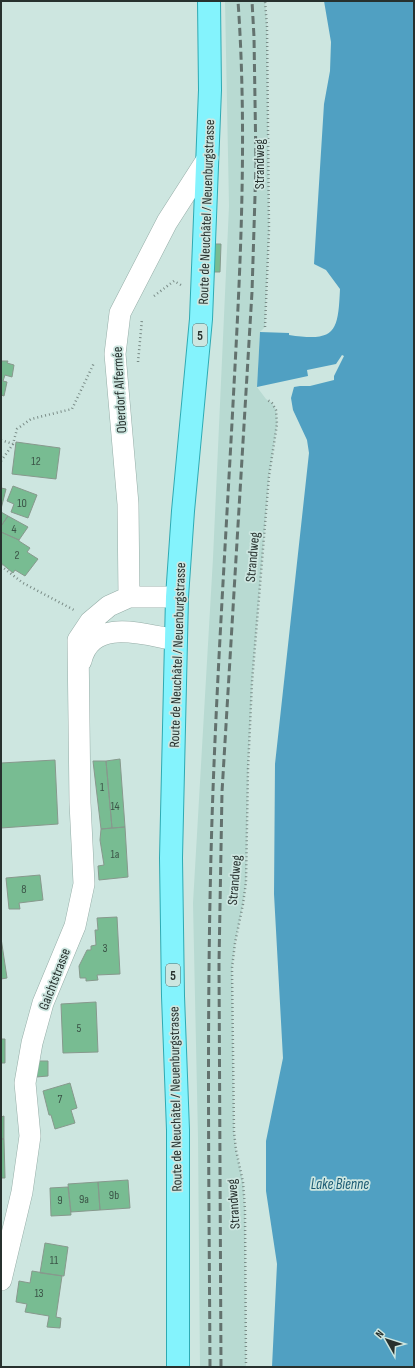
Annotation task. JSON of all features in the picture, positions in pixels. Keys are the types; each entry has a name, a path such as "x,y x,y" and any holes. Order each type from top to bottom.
{"main road":[{"name":"Route de Neuchâtel / Neuenburgstrasse","path":"178,1367 178,1130 173,996 171,858 177,597 183,512 201,319 210,90 209,1"}],"street":[{"name":"Oberdorf Alfermée","path":"130,597 128,504 115,354 120,313 168,222 208,158"},
{"name":"Gaichtstrasse","path":"1,1280 22,1192 30,1136 25,1083 32,1043 43,1003 75,926 84,884 80,803 77,675 78,640 90,622 109,606 130,597 177,597"},
{"name":"Gaichtstrasse","path":"77,675 83,653 94,639 111,632 128,631 176,640"}],"path":[{"name":"Strandweg","path":"265,1 268,26 269,230 265,327"},
{"path":"150,298 174,281 185,288"},
{"path":"1,461 13,444 17,429 30,419 72,409 96,357"},
{"name":"Strandweg","path":"246,1367 245,1209 243,1182 236,1150 234,1132 232,968 246,882 248,769 252,682 269,476 277,424 276,410 272,403 266,399"},
{"path":"1,440 13,444"},
{"path":"1,566 23,583 78,612"}],"shaded area":[{"path":"225,1 265,1 267,26 269,230 265,327 260,332 257,387 266,399 272,403 276,410 277,424 269,476 252,682 248,769 246,882 232,968 234,1132 236,1150 243,1182 245,1209 246,1367 200,1367 198,1138 193,903 213,558 229,206"}],"water":[{"name":"Lake Bienne","path":"324,1 414,1 414,1367 272,1367 277,1264 266,1191 266,1141 283,1058 274,894 275,764 309,453 307,440 293,410 291,398 294,387 310,386 334,380 334,376 344,356 342,355 336,364 307,370 308,376 257,387 260,332 289,333 289,335 317,337 325,335 331,331 338,315 340,289 326,270 314,264 324,104 330,71 331,42"}],"building":[{"path":"207,244 221,244 220,272 206,272"},
{"path":"1,361 8,361 7,363 14,365 12,377 5,375 3,381 7,382 4,396 1,395"},
{"path":"16,442 60,448 56,479 12,474"},
{"path":"13,486 37,495 28,518 11,512 14,504 7,501"},
{"path":"1,488 6,489 1,509"},
{"path":"1,512 8,516 1,526"},
{"path":"8,516 28,527 19,540 1,532 1,526"},
{"path":"1,532 19,540 30,548 27,552 38,559 25,576 15,570 13,573 1,563"},
{"path":"120,759 125,827 112,828 106,761"},
{"path":"55,760 58,824 1,828 1,763"},
{"path":"93,761 106,761 112,828 101,829"},
{"path":"125,827 128,877 99,880 98,866 104,865 100,840 101,829"},
{"path":"40,875 43,900 19,903 20,909 9,909 6,878"},
{"path":"117,917 120,974 97,975 98,980 86,981 86,978 80,978 79,966 87,950 91,950 91,946 96,945 95,930 98,930 97,918"},
{"path":"1,938 7,978 1,979"},
{"path":"96,1002 98,1052 63,1053 61,1004"},
{"path":"1,1039 5,1039 5,1063 1,1063"},
{"path":"36,1061 48,1061 48,1076 36,1077"},
{"path":"70,1083 77,1108 71,1110 75,1123 55,1129 51,1115 49,1115 43,1091"},
{"path":"4,1116 4,1139 1,1139 1,1117"},
{"path":"1,1139 4,1139 5,1178 1,1178"},
{"path":"128,1180 130,1208 100,1210 98,1182"},
{"path":"98,1182 100,1210 71,1212 68,1184"},
{"path":"68,1187 71,1215 51,1216 50,1188"},
{"path":"45,1243 68,1247 64,1276 40,1273"},
{"path":"32,1271 62,1276 56,1317 61,1318 60,1328 47,1327 49,1316 25,1312 27,1304 16,1302 19,1281 30,1283"}],"railway":[{"path":"210,1367 208,1078 209,934 217,689 241,241 243,145 241,49 238,1"},
{"path":"221,1367 219,963 222,792 252,292 256,164 252,1"}]}
